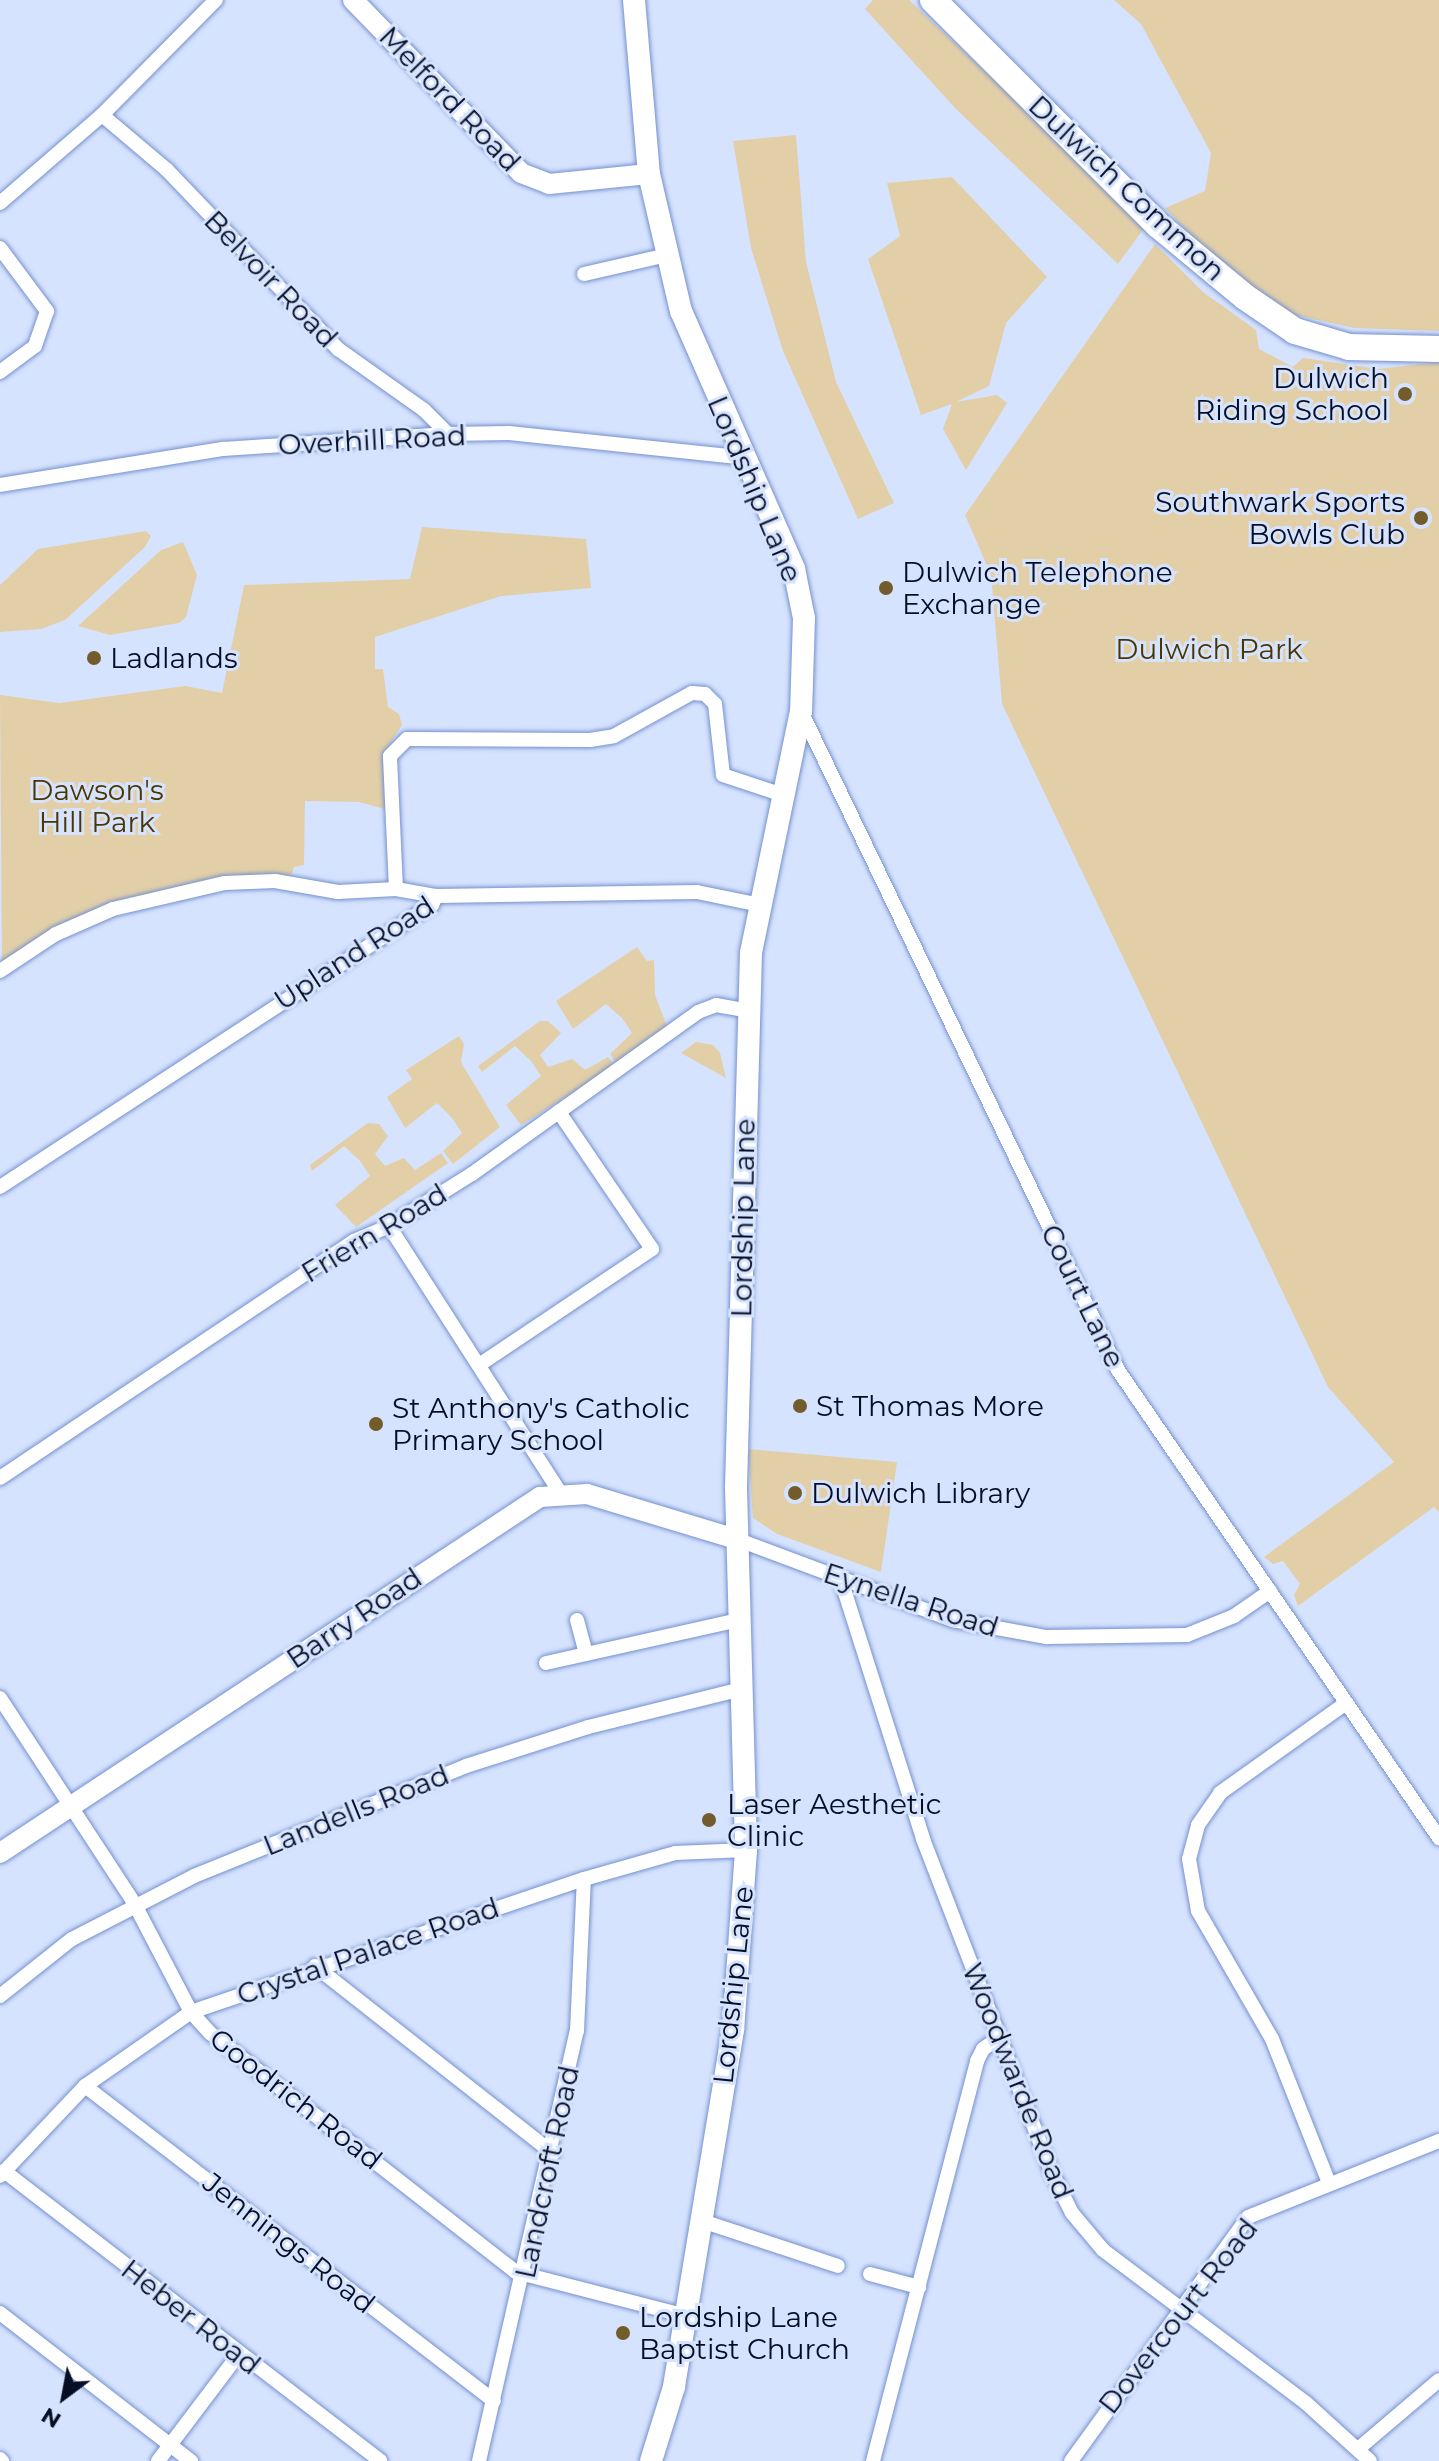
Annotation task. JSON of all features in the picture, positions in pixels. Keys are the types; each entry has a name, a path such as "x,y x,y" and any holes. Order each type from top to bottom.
{"highway":[{"name":"Dulwich Common","path":"933,0 1158,225 1245,297 1295,331 1349,347 1439,349"}],"main road":[{"name":"Melford Road","path":"353,0 521,173 549,184 649,174"},
{"name":"Lordship Lane","path":"634,0 649,174 681,311 796,575 804,618 801,711 751,953 736,1539 746,1850 733,2030 674,2387 651,2461"},
{"path":"560,1492 617,1502 736,1539"},
{"name":"Barry Road","path":"0,1853 477,1536 540,1497 560,1492"}],"street":[{"path":"0,203 102,115 216,0"},
{"name":"Belvoir Road","path":"102,115 167,170 338,349 424,410 448,434"},
{"path":"0,248 47,311 35,346 0,372"},
{"path":"584,274 667,255"},
{"name":"Overhill Road","path":"0,485 223,449 448,434 539,435 746,458"},
{"path":"396,889 390,756 407,739 590,740 614,736 692,693 705,694 715,704 723,775 783,795"},
{"name":"Court Lane","path":"801,711 1118,1370 1439,1838"},
{"path":"0,971 56,934 113,909 225,883 275,881 338,892 396,889 436,896"},
{"name":"Upland Road","path":"0,1187 432,905 436,896 697,892 760,905"},
{"name":"Friern Road","path":"0,1478 354,1241 389,1226 559,1112 698,1012 716,1005 750,1011"},
{"path":"479,1365 652,1249 559,1112"},
{"path":"389,1226 560,1492"},
{"name":"Eynella Road","path":"736,1539 841,1580 975,1626 1079,1640 1198,1633 1270,1591"},
{"name":"Woodwarde Road","path":"841,1580 923,1839 999,2038 1072,2213 1103,2250 1370,2461"},
{"path":"577,1620 586,1654"},
{"path":"546,1663 739,1620"},
{"name":"Landells Road","path":"0,1996 59,1948 134,1903 466,1766 600,1723 741,1689"},
{"name":"Goodrich Road","path":"0,1698 73,1804 134,1903 191,2012 242,2058 525,2275 686,2316"},
{"path":"1329,2183 1272,2039 1198,1911 1189,1859 1198,1825 1220,1793 1346,1703"},
{"name":"Crystal Palace Road","path":"2,2173 85,2086 191,2012 315,1966 584,1879 675,1853 746,1850"},
{"name":"Landcroft Road","path":"479,2461 553,2153 577,2031 584,1879"},
{"path":"315,1966 553,2153"},
{"path":"873,2461 977,2061 983,2049 999,2038"},
{"name":"Jennings Road","path":"85,2086 494,2401"},
{"name":"Dovercourt Road","path":"1071,2461 1248,2217 1439,2141"},
{"name":"Heber Road","path":"2,2173 380,2461"},
{"path":"702,2221 838,2266"},
{"path":"870,2274 919,2287"},
{"path":"0,2313 191,2461"},
{"path":"158,2461 239,2354"},
{"path":"1358,2449 1439,2380"}],"green space":[{"path":"873,0 909,0 1147,224 1118,264 956,109 865,9"},
{"path":"1114,0 1439,0 1439,331 1354,328 1291,314 1247,287 1204,249 1165,208 1205,191 1211,153 1141,24"},
{"path":"796,135 806,262 836,382 894,503 858,519 783,351 751,248 733,141"},
{"path":"952,177 1047,277 1006,323 989,386 956,402 997,395 1007,403 966,470 943,429 952,404 921,415 868,259 900,236 887,183"},
{"name":"Dulwich Park","path":"1155,244 1203,292 1256,330 1259,349 1293,367 1303,358 1378,369 1439,362 1439,1512 1434,1507 1298,1606 1294,1595 1300,1584 1283,1561 1273,1564 1264,1557 1394,1462 1328,1387 1002,704 991,575 965,515"},
{"name":"Dawson's Hill Park","path":"422,527 586,539 591,588 501,596 375,637 375,669 383,669 388,707 399,714 402,725 385,751 392,811 359,802 305,801 304,865 294,867 289,882 226,887 117,912 2,964 0,695 59,703 185,686 222,693 244,585 410,579"},
{"path":"146,531 151,536 145,547 65,620 41,629 0,632 0,585 38,549"},
{"path":"183,542 197,575 186,617 179,623 110,635 78,626 161,550"},
{"path":"637,947 647,961 654,960 655,995 668,1029 617,1064 610,1054 632,1033 622,1018 606,1004 573,1029 556,1001"},
{"path":"540,1021 548,1021 561,1033 540,1055 548,1067 572,1059 585,1070 608,1057 615,1066 521,1125 506,1105 541,1076 531,1061 515,1046 482,1072 478,1066"},
{"path":"459,1036 464,1044 461,1062 500,1127 453,1164 443,1151 462,1133 452,1118 437,1103 405,1128 387,1097 412,1079 406,1070"},
{"path":"696,1042 713,1045 720,1053 726,1078 681,1053"},
{"path":"368,1123 379,1124 388,1136 375,1154 385,1166 404,1158 415,1170 441,1153 448,1163 356,1227 335,1205 370,1176 360,1161 344,1146 312,1171 310,1165"},
{"path":"748,1449 897,1462 881,1572 777,1534 753,1518"}],"place":[{"name":"Dulwich Riding School","path":"1405,394"},
{"name":"Southwark Sports Bowls Club","path":"1421,518"},
{"name":"Dulwich Telephone Exchange","path":"886,588"},
{"name":"Ladlands","path":"94,658"},
{"name":"St Thomas More","path":"800,1406"},
{"name":"St Anthony's Catholic Primary School","path":"376,1424"},
{"name":"Dulwich Library","path":"795,1493"},
{"name":"Laser Aesthetic Clinic","path":"709,1820"},
{"name":"Lordship Lane Baptist Church","path":"623,2333"}]}
